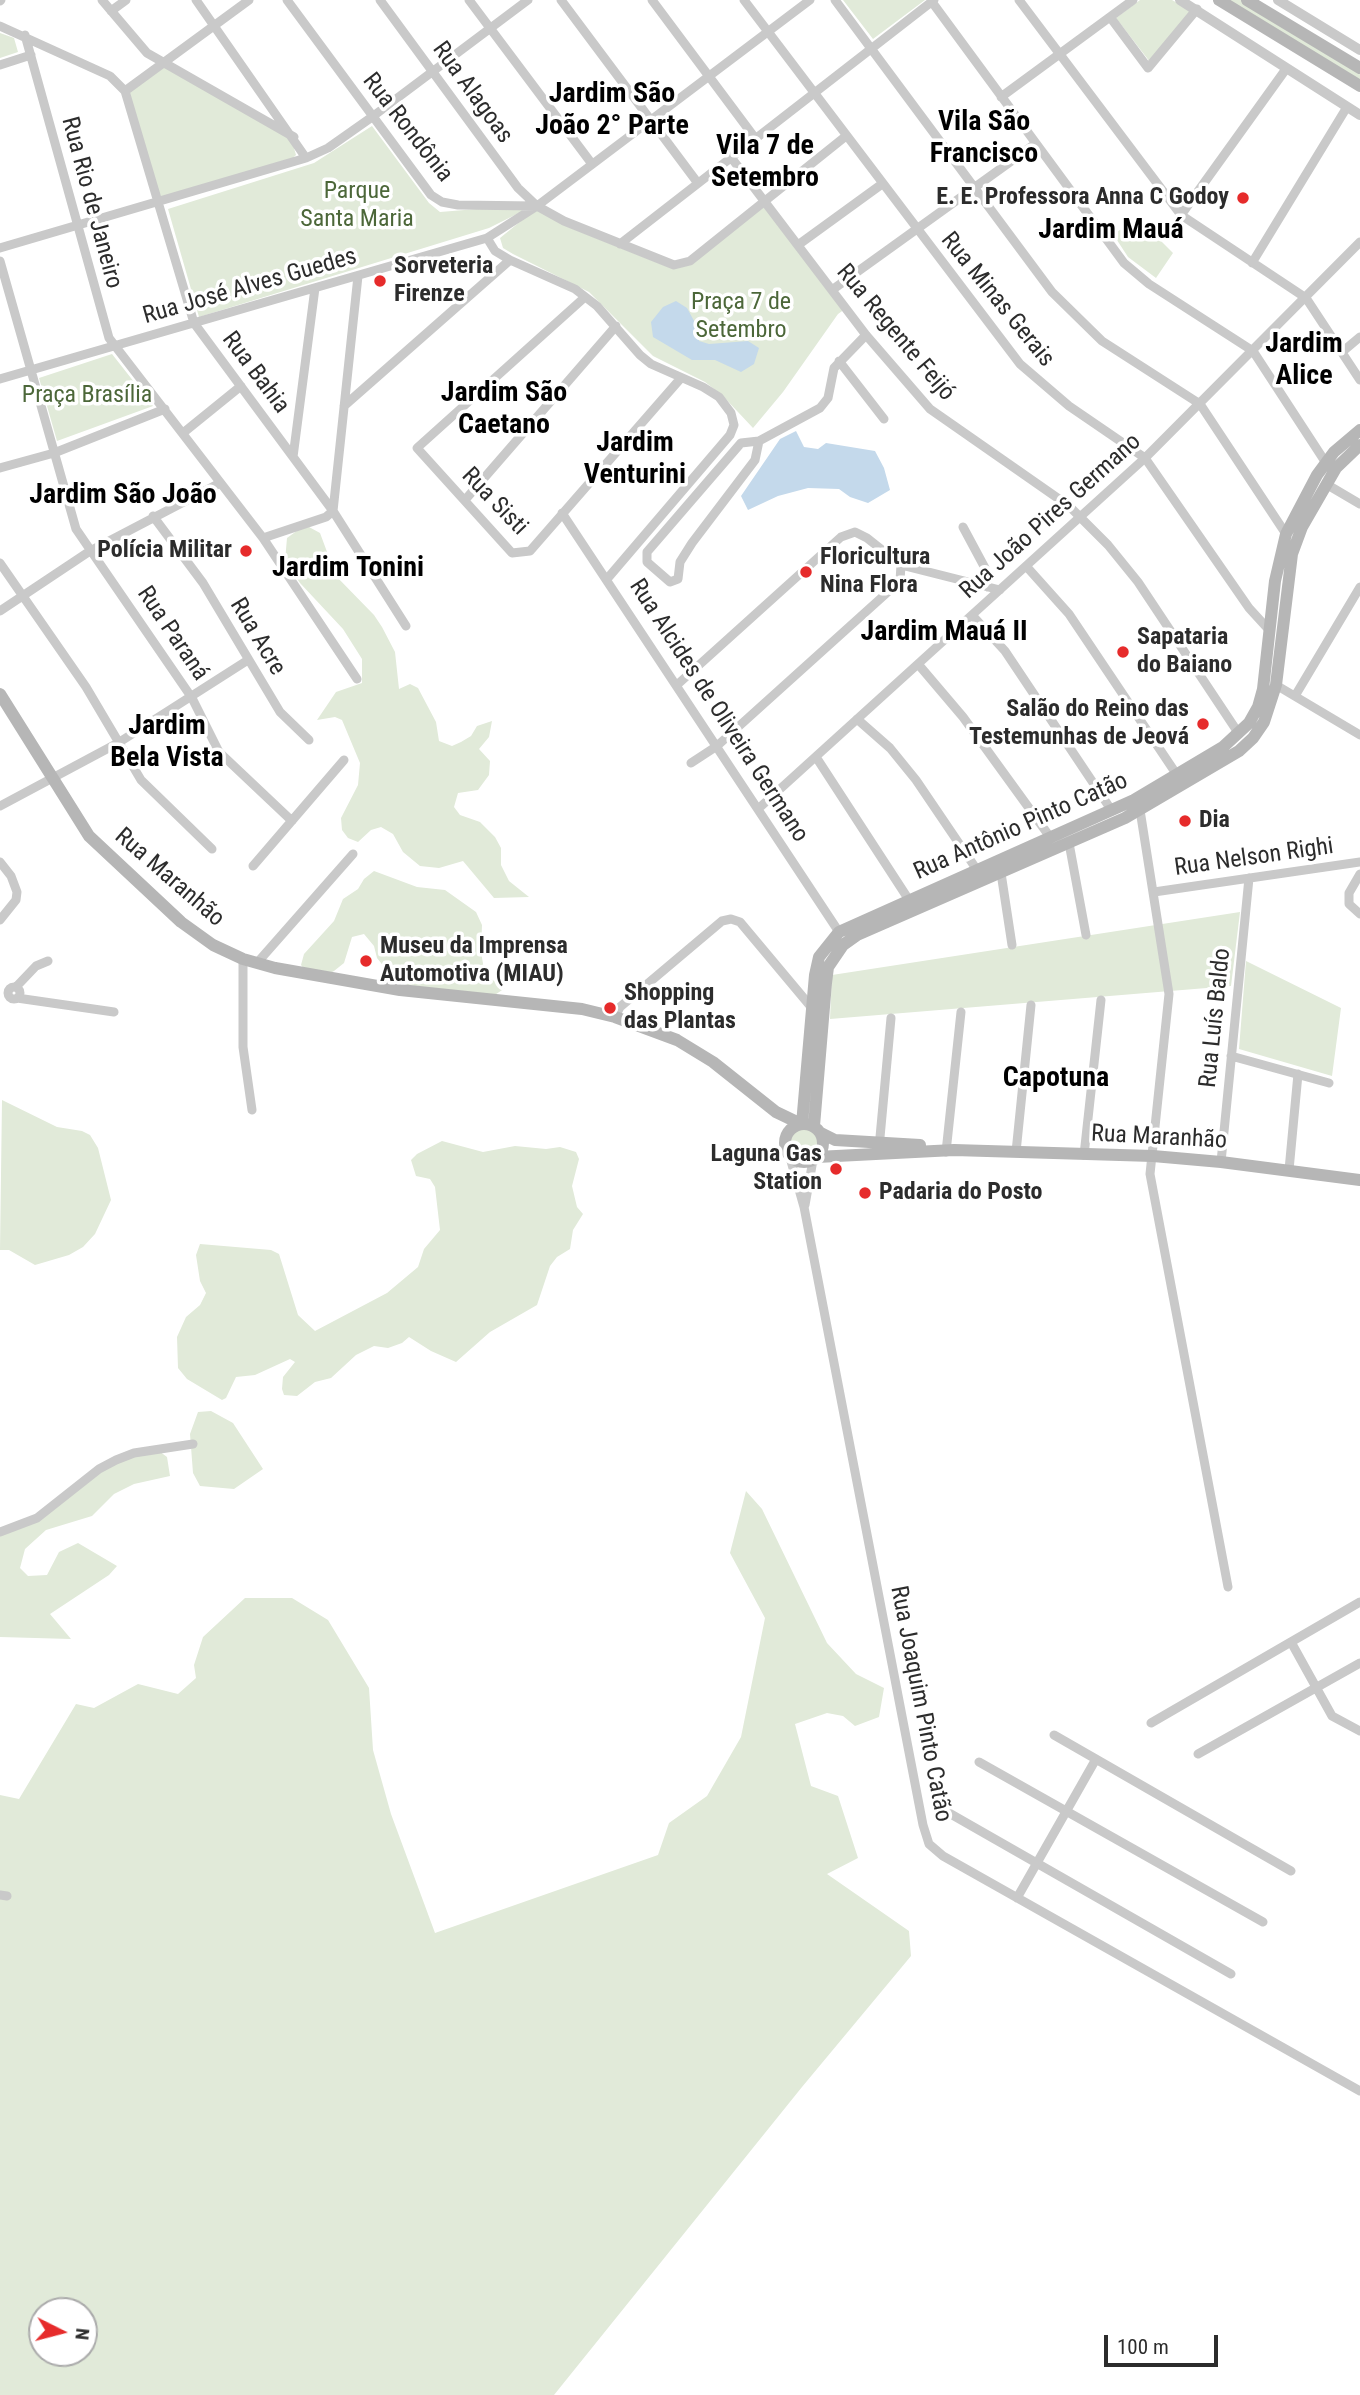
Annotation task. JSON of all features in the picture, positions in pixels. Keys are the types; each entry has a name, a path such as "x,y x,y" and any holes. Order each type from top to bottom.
{"main road":[{"path":"1219,0 1360,86"},
{"path":"1247,0 1360,68"},
{"name":"Rua Antônio Pinto Catão","path":"809,1127 812,1008 819,957 828,942 839,932 977,870 1052,843 1069,843 1140,810 1239,751 1264,722 1276,685 1275,581 1286,534 1326,463 1360,430"},
{"name":"Rua Antônio Pinto Catão","path":"809,1127 828,967 843,945 857,935 1001,873 1177,775 1239,734 1258,707 1292,554 1335,468 1360,445"},
{"name":"Rua Maranhão","path":"0,694 89,836 163,906 213,944 257,963 400,990 582,1009 615,1017 677,1040 713,1062 776,1112 835,1140 879,1149"},
{"path":"1166,795 1178,783 1177,775"},
{"path":"903,915 909,908 909,900"},
{"path":"776,1112 789,1154"},
{"path":"785,1140 788,1132 809,1127 823,1147 815,1158"},
{"name":"Rua Maranhão","path":"789,1154 800,1161 879,1149 1153,1156 1221,1161 1357,1182"}],"street":[{"path":"102,0 147,53 294,137"},
{"path":"111,11 126,0"},
{"path":"195,0 294,137 306,158"},
{"path":"0,26 110,76 125,91 249,0"},
{"name":"Rua Rondônia","path":"287,0 431,195 442,202 537,206"},
{"name":"Rua Alagoas","path":"380,0 518,188 537,206"},
{"path":"469,0 592,164"},
{"path":"0,248 306,158 327,148 372,117 528,0"},
{"path":"561,0 697,182"},
{"path":"653,0 755,138"},
{"name":"Rua Minas Gerais","path":"744,0 1020,365 1069,406 1145,458 1249,608 1276,634"},
{"name":"Rua José Alves Guedes","path":"0,379 486,238 537,206 810,0"},
{"path":"835,0 1052,292 1102,341 1200,404 1286,534"},
{"path":"1019,0 1181,215 1306,298 1360,380"},
{"path":"1000,97 1133,0"},
{"path":"1180,0 1360,115"},
{"path":"1278,0 1360,50"},
{"path":"620,244 933,1 1000,97 1124,263 1149,284 1253,351 1326,463"},
{"path":"1111,17 1148,68 1197,9"},
{"name":"Rua Rio de Janeiro","path":"25,36 109,338 263,538 357,679"},
{"path":"0,65 31,55"},
{"path":"1181,215 1286,69"},
{"name":"Rua Bahia","path":"125,91 194,323 333,511 406,626"},
{"path":"1252,263 1347,107"},
{"path":"537,206 564,221 620,244 674,265 682,265 846,136"},
{"path":"832,290 1035,144"},
{"name":"Rua Regente Feijó","path":"730,156 866,335 930,409 1081,516 1138,582 1239,734"},
{"path":"797,245 882,184"},
{"path":"486,238 495,251 510,260 585,297 616,326 640,355 719,397 731,412 734,425 730,435 607,579"},
{"name":"Rua João Pires Germano","path":"758,809 1145,458 1360,242"},
{"path":"344,407 510,260"},
{"name":"Rua Paraná","path":"0,261 76,529 192,698 219,752 292,821"},
{"path":"263,538 326,517 333,511 358,276"},
{"path":"293,457 315,288"},
{"name":"Rua Sisti","path":"562,513 530,551 512,553 418,448 585,297"},
{"path":"464,500 616,326"},
{"path":"759,440 755,460 682,557 678,579 670,582 647,562 647,552 741,443 759,440 820,408 828,398 834,368 866,335"},
{"path":"1342,352 1360,337"},
{"path":"839,361 884,419"},
{"path":"562,513 681,377"},
{"path":"183,433 240,386"},
{"path":"0,468 54,453 165,409"},
{"path":"0,611 90,551 220,483"},
{"path":"1326,484 1360,504"},
{"name":"Rua Alcides de Oliveira Germano","path":"562,513 678,684 839,932"},
{"name":"Rua Acre","path":"153,516 203,583 280,712 309,740"},
{"path":"963,527 985,568 988,587"},
{"path":"678,684 841,537 855,532 867,538 901,565 1000,590"},
{"path":"0,563 86,687 118,743 153,794 212,849"},
{"path":"691,763 717,746 900,581 901,565"},
{"path":"1026,566 1069,614 1177,775"},
{"path":"1295,696 1360,587"},
{"path":"972,615 1005,650 1112,811"},
{"path":"0,806 118,743 248,660"},
{"path":"918,664 963,717 1052,843"},
{"path":"1276,685 1359,733"},
{"path":"858,719 890,748 916,780 977,870"},
{"path":"816,757 909,900"},
{"path":"253,866 344,760"},
{"path":"1140,810 1169,994 1150,1174 1228,1587"},
{"path":"1069,843 1086,934"},
{"path":"257,963 353,854"},
{"path":"0,862 16,884 16,900 0,920"},
{"name":"Rua Nelson Righi","path":"1154,892 1360,862"},
{"path":"1001,873 1012,945"},
{"path":"1360,874 1349,892 1349,904 1360,914"},
{"name":"Rua Luís Baldo","path":"1221,1161 1249,878"},
{"path":"615,1017 630,999 722,921 731,919 740,922 812,1008"},
{"path":"243,959 243,1047 252,1110"},
{"path":"48,961 36,967 8,993 11,998 114,1013"},
{"path":"1084,1155 1101,1000"},
{"path":"1016,1153 1031,1005"},
{"path":"949,1150 961,1012"},
{"path":"879,1149 891,1018"},
{"path":"1231,1056 1329,1083"},
{"path":"1289,1170 1298,1074"},
{"name":"Rua Joaquim Pinto Catão","path":"789,1154 804,1207 923,1825 929,1844 943,1856 1360,2091"},
{"path":"804,1207 815,1158"},
{"path":"0,1532 37,1518 99,1469 134,1452 193,1444"},
{"path":"1151,1723 1360,1602"},
{"path":"1291,1642 1332,1716 1360,1731"},
{"path":"1198,1754 1360,1663"},
{"path":"1054,1735 1291,1871"},
{"path":"1017,1898 1096,1759"},
{"path":"979,1762 1263,1922"},
{"path":"942,1809 1231,1974"}],"green space":[{"path":"843,0 925,0 873,39"},
{"path":"1140,0 1172,0 1192,11 1150,62 1116,18"},
{"path":"1226,0 1243,0 1360,71 1360,81"},
{"path":"0,33 14,38 18,52 0,58"},
{"path":"164,66 291,138 296,155 284,166 161,199 129,93"},
{"name":"Parque Santa Maria","path":"372,126 429,203 440,212 513,206 523,211 489,228 199,317 168,209 314,163"},
{"name":"Praça 7 de Setembro","path":"765,205 845,309 838,314 783,392 753,428 722,395 705,382 653,356 589,292 503,248 500,238 537,208 682,266"},
{"path":"1139,219 1173,253 1156,278 1128,257 1113,234"},
{"name":"Praça Brasília","path":"112,354 153,406 57,441 39,378"},
{"path":"309,527 320,533 336,576 382,627 395,652 399,689 410,684 418,688 436,722 439,741 452,746 471,736 477,726 492,721 489,737 479,749 490,761 489,775 478,790 458,793 454,807 460,815 480,822 495,837 501,848 501,865 509,881 529,897 494,898 463,861 439,868 420,866 403,852 393,834 381,827 371,830 358,842 348,838 342,830 341,818 358,785 360,763 342,720 335,717 317,720 336,692 362,683 362,659 343,629 300,583 285,561 287,538 298,530"},
{"path":"374,871 417,887 445,890 476,912 482,925 481,952 485,975 505,988 489,999 397,983 377,958 374,946 364,934 352,937 344,963 334,971 322,977 309,975 301,965 304,954 334,921 343,899 358,889 364,879"},
{"path":"1240,912 1231,986 830,1019 832,975"},
{"path":"1246,961 1341,1008 1332,1076 1239,1049"},
{"path":"2,1100 57,1127 90,1135 98,1148 111,1200 95,1234 83,1247 69,1255 35,1265 9,1250 0,1250"},
{"path":"804,1127 815,1132 820,1143 815,1154 804,1159 793,1154 788,1143 793,1132"},
{"path":"442,1141 483,1152 515,1146 546,1149 560,1147 576,1152 579,1159 572,1186 577,1207 583,1214 573,1230 570,1249 557,1257 550,1266 537,1305 490,1332 456,1362 409,1337 388,1348 374,1346 356,1355 331,1378 315,1382 297,1396 284,1395 282,1389 283,1377 295,1362 290,1359 255,1375 236,1377 226,1398 222,1400 187,1379 178,1368 177,1337 186,1317 200,1305 206,1293 200,1281 196,1255 200,1244 271,1250 279,1254 298,1315 315,1331 387,1293 418,1267 424,1249 440,1230 435,1187 430,1179 416,1176 411,1160"},
{"path":"211,1411 233,1423 263,1469 234,1489 200,1486 193,1473 190,1434 198,1412"},
{"path":"159,1451 167,1457 170,1476 134,1484 114,1494 92,1516 46,1530 25,1549 20,1568 28,1576 47,1575 59,1552 78,1543 117,1566 109,1575 50,1614 71,1639 0,1637 0,1532 15,1529 116,1460"},
{"path":"746,1491 762,1509 827,1643 856,1674 884,1688 879,1717 855,1726 843,1716 827,1713 795,1724 811,1786 838,1796 858,1858 827,1874 909,1931 911,1956 554,2395 0,2395 0,1795 19,1799 76,1704 94,1708 138,1684 178,1694 196,1678 194,1665 203,1637 245,1598 292,1598 328,1620 369,1688 373,1750 391,1814 435,1933 658,1855 669,1823 707,1796 741,1737 765,1618 730,1553"}],"water":[{"path":"676,301 687,308 699,330 699,341 709,344 748,341 759,348 754,364 741,372 715,360 692,360 653,337 651,322 663,307"},
{"path":"796,431 804,447 818,449 826,443 875,451 884,468 890,490 868,503 850,497 839,489 808,488 778,496 748,510 741,496 780,439"}],"place":[{"name":"E. E. Professora Anna C Godoy","path":"1243,198"},
{"name":"Sorveteria Firenze","path":"380,281"},
{"name":"Polícia Militar","path":"246,551"},
{"name":"Floricultura Nina Flora","path":"806,572"},
{"name":"Sapataria do Baiano","path":"1123,652"},
{"name":"Salão do Reino das Testemunhas de Jeová","path":"1203,724"},
{"name":"Dia","path":"1185,821"},
{"name":"Museu da Imprensa Automotiva (MIAU)","path":"366,961"},
{"name":"Shopping das Plantas","path":"610,1008"},
{"name":"Laguna Gas Station","path":"836,1169"},
{"name":"Padaria do Posto","path":"865,1193"}],"district":[{"name":"Jardim São João 2° Parte","path":"612,111"},
{"name":"Vila São Francisco","path":"984,139"},
{"name":"Vila 7 de Setembro","path":"765,163"},
{"name":"Jardim Mauá","path":"1111,231"},
{"name":"Jardim Alice","path":"1304,361"},
{"name":"Jardim São Caetano","path":"504,410"},
{"name":"Jardim Venturini","path":"635,460"},
{"name":"Jardim São João","path":"123,496"},
{"name":"Jardim Tonini","path":"348,569"},
{"name":"Jardim Mauá II","path":"944,633"},
{"name":"Jardim Bela Vista","path":"167,743"},
{"name":"Capotuna","path":"1056,1079"}]}
